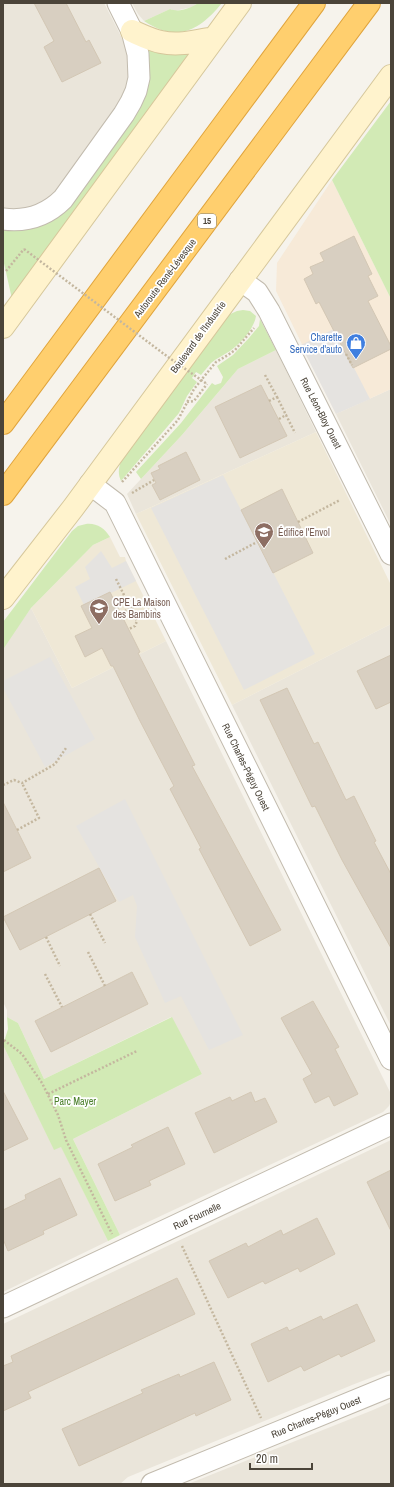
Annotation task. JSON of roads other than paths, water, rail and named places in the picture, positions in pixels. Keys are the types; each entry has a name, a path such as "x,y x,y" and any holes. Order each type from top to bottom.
{"highway":[{"path":"3,423 314,3"},
{"name":"Autoroute René-Lévesque","path":"3,494 369,3"}],"street":[{"path":"3,219 22,220 34,218 56,207 124,114 131,102 139,78 138,54 132,31 118,3"},
{"path":"4,321 240,3"},
{"path":"132,31 161,42 188,43 214,38"},
{"name":"Boulevard de l'Industrie","path":"3,598 90,484 391,76"},
{"name":"Rue Léon-Bloy Ouest","path":"240,280 257,292 269,311 391,554"},
{"name":"Rue Charles-Péguy Ouest","path":"90,484 115,503 391,1059"},
{"name":"Rue Fournelle","path":"3,1307 391,1124"},
{"name":"Rue Charles-Péguy Ouest","path":"152,1484 391,1386"}],"place":[{"name":"Charette Service d'auto","path":"356,360"},
{"name":"Édifice l'Envol","path":"264,549"},
{"name":"CPE La Maison des Bambins","path":"99,625"}],"park label":[{"name":"Parc Mayer","path":"75,1101"}]}
